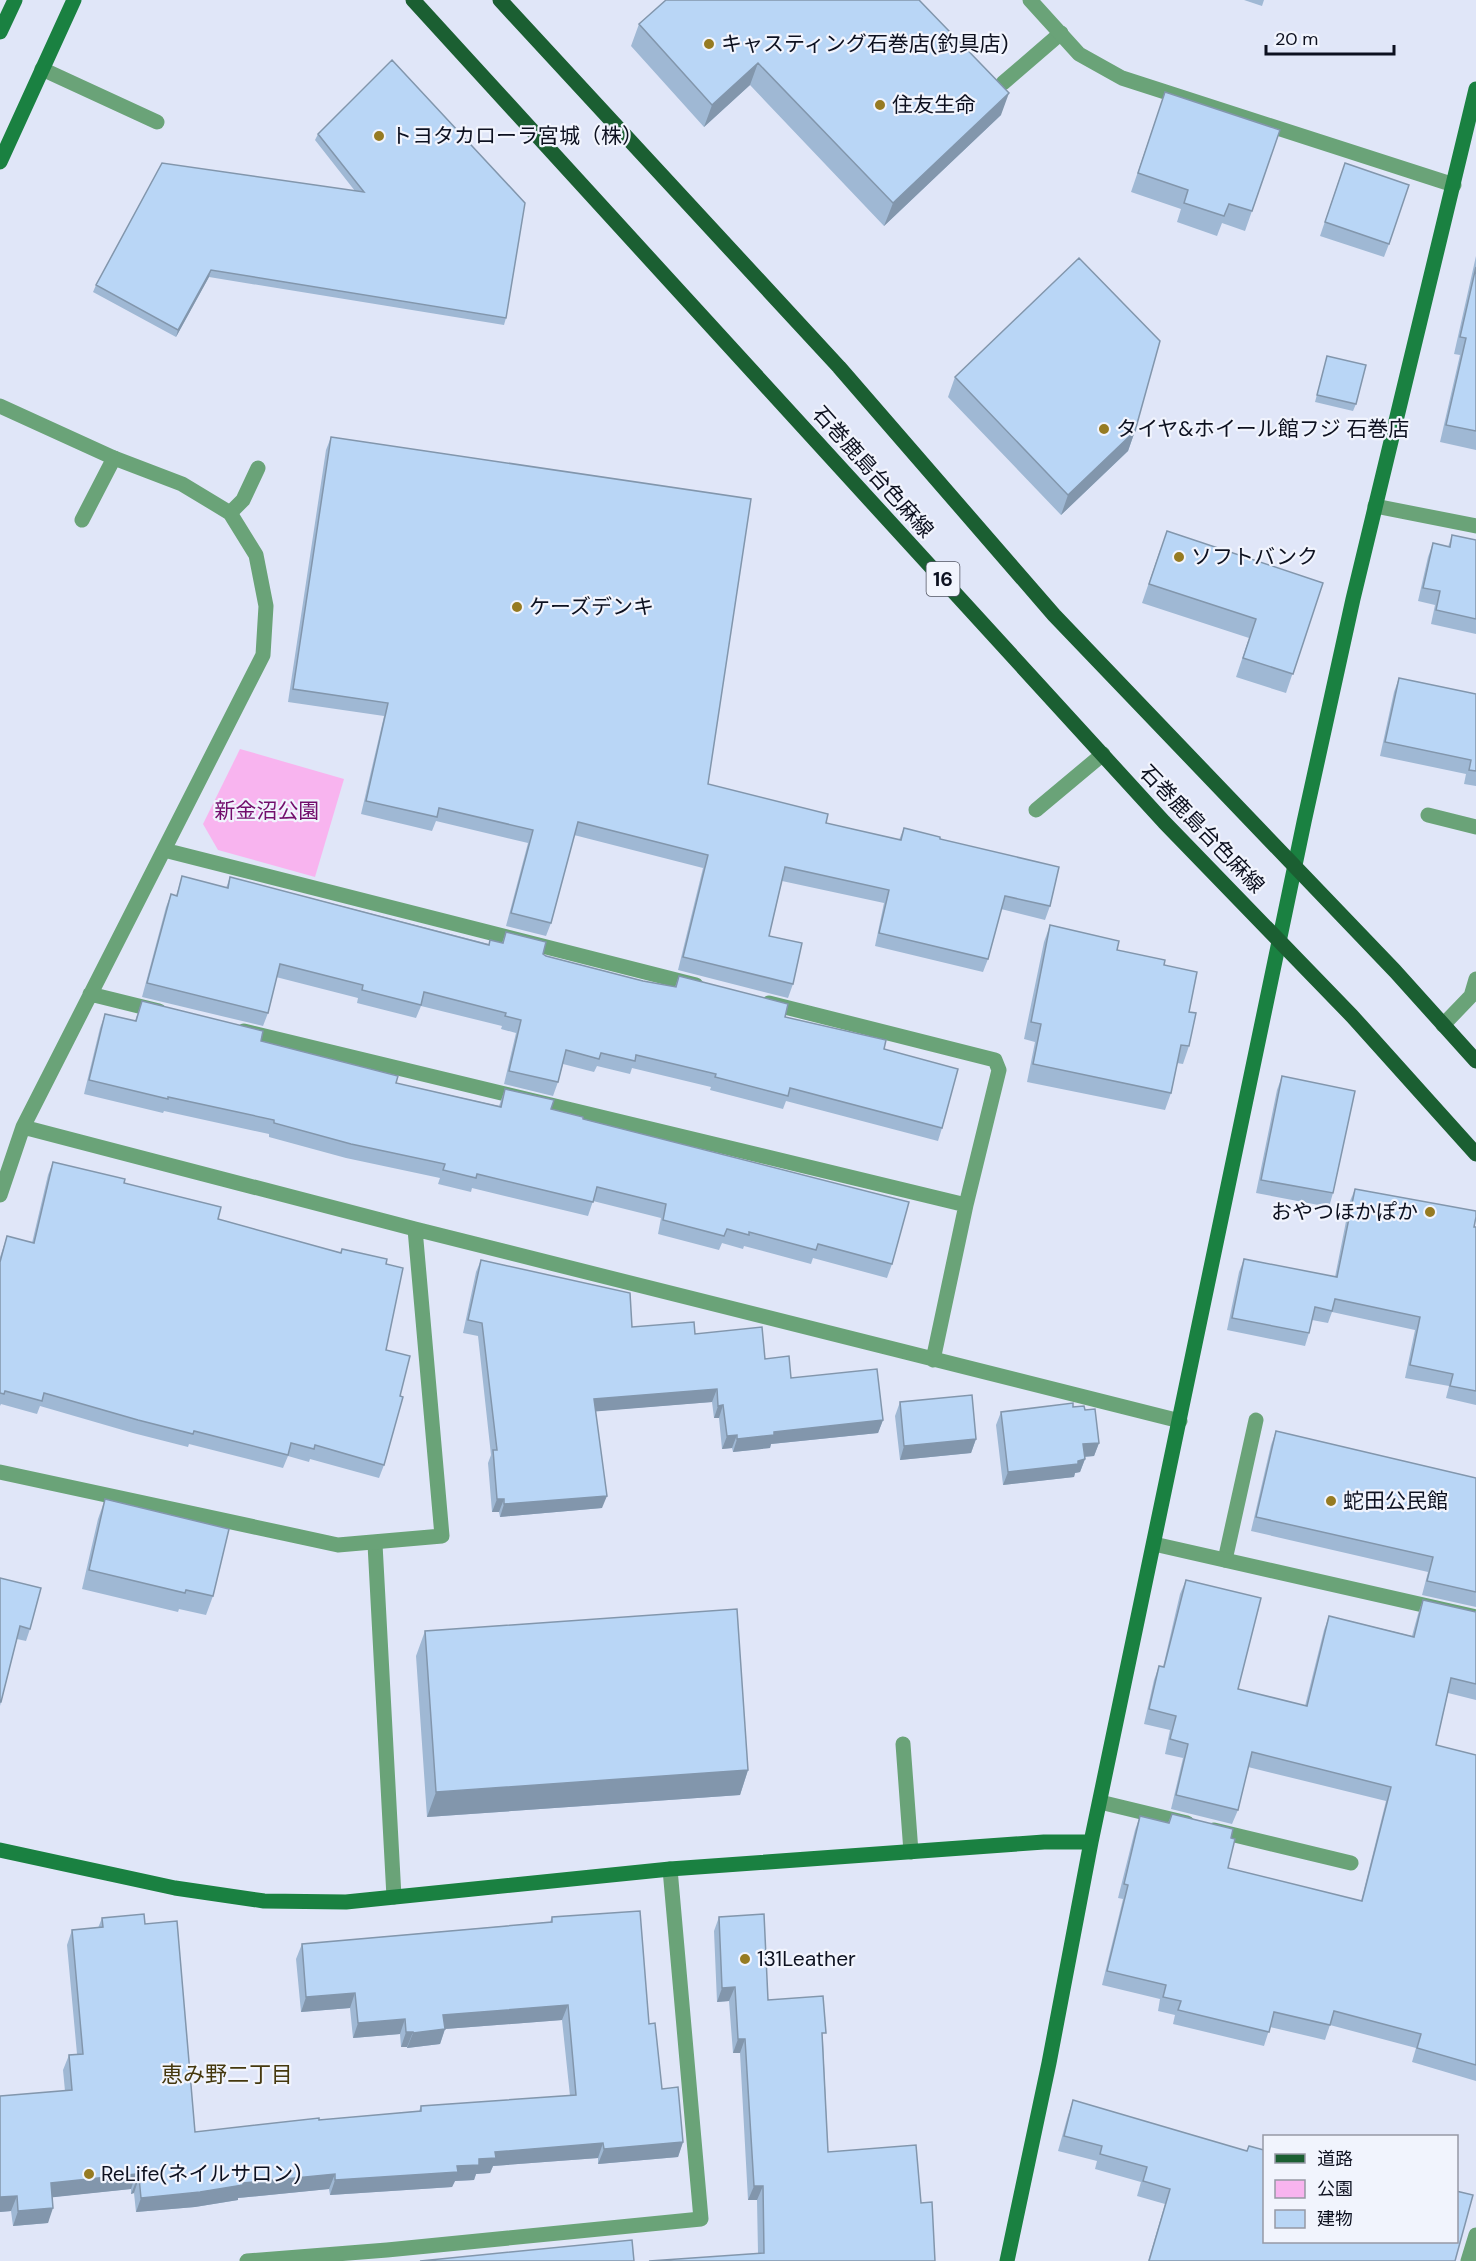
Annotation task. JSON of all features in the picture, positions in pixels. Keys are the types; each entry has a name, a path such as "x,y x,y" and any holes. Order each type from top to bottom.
{"main road":[{"name":"石巻鹿島台色麻線","path":"413,0 1164,822 1280,939 1476,1154"},
{"name":"石巻鹿島台色麻線","path":"500,0 839,367 1054,615 1295,867 1476,1062"}],"street":[{"path":"0,32 15,0"},
{"path":"0,162 74,0"},
{"path":"1030,0 1079,54 1122,78 1454,185"},
{"path":"1002,83 1061,33"},
{"path":"42,69 158,122"},
{"path":"1007,2261 1295,867 1353,599 1476,89"},
{"path":"0,406 114,458 182,484 230,513 256,555 266,606 263,655 23,1127 0,1195"},
{"path":"82,520 114,458"},
{"path":"230,513 243,500 258,468"},
{"path":"1375,506 1476,526"},
{"path":"1036,810 1103,754"},
{"path":"1428,815 1476,827"},
{"path":"164,850 706,987"},
{"path":"1443,1025 1472,996 1476,979"},
{"path":"90,994 170,1014"},
{"path":"752,999 995,1060 999,1070 966,1205 933,1360"},
{"path":"228,1028 966,1205"},
{"path":"23,1127 416,1229 1180,1421"},
{"path":"0,1472 338,1545 375,1544 442,1536 416,1229"},
{"path":"1225,1560 1256,1420"},
{"path":"375,1544 394,1897"},
{"path":"1154,1544 1476,1617"},
{"path":"903,1744 911,1852"},
{"path":"1100,1802 1351,1863"},
{"path":"0,1850 175,1888 264,1901 346,1902 670,1869 1044,1842 1092,1842"},
{"path":"247,2261 386,2256 701,2219 670,1869"},
{"path":"1468,2261 1476,2235"}],"green space":[{"name":"新金沼公園","path":"240,749 344,779 315,877 218,850 203,824"}],"building":[{"path":"666,0 919,0 1009,93 893,203 758,63 712,105 639,24"},
{"path":"392,60 525,203 506,318 211,270 178,330 96,285 162,163 364,192 318,134"},
{"path":"1165,92 1280,130 1252,211 1229,204 1224,216 1184,203 1188,190 1138,173"},
{"path":"1345,163 1409,185 1389,244 1325,222"},
{"path":"1079,258 1160,341 1135,431 1068,495 955,377"},
{"path":"1476,267 1476,431 1446,425 1466,338 1460,337"},
{"path":"1327,356 1366,365 1356,404 1317,395"},
{"path":"331,437 751,499 708,784 828,814 826,823 901,840 904,828 940,837 940,839 1059,867 1050,906 1005,896 988,959 879,933 889,890 785,867 769,936 802,943 793,984 683,957 708,855 578,822 551,923 511,913 533,830 439,808 437,817 366,801 388,703 293,689"},
{"path":"1167,531 1323,583 1293,674 1243,658 1256,619 1149,584"},
{"path":"1452,535 1476,540 1476,619 1436,610 1440,591 1423,588 1433,543 1450,547"},
{"path":"1399,678 1476,694 1476,771 1469,770 1471,760 1385,742"},
{"path":"182,876 228,888 230,877 489,945 490,940 503,943 506,932 546,942 543,954 546,956 643,981 676,987 679,976 788,1004 785,1017 886,1040 884,1049 958,1069 942,1128 790,1088 788,1096 715,1077 716,1074 636,1055 635,1061 601,1053 599,1059 566,1050 558,1082 509,1071 521,1020 505,1016 506,1013 424,992 421,1005 362,990 363,985 280,964 268,1013 147,983 171,894 177,896"},
{"path":"1050,925 1119,941 1117,950 1165,960 1164,965 1197,972 1189,1012 1196,1013 1189,1046 1181,1045 1171,1093 1033,1064 1041,1024 1031,1022"},
{"path":"142,1001 263,1031 261,1041 398,1076 396,1083 501,1107 505,1089 554,1100 551,1109 583,1117 583,1119 909,1202 892,1264 818,1244 816,1250 749,1232 749,1235 727,1229 724,1236 663,1220 666,1204 597,1187 593,1202 477,1174 476,1178 443,1170 445,1164 351,1144 274,1123 274,1120 168,1097 168,1099 89,1080 105,1014 136,1021"},
{"path":"1282,1076 1355,1091 1333,1193 1261,1180"},
{"path":"53,1162 125,1179 124,1183 221,1207 218,1219 341,1253 342,1249 387,1259 386,1264 403,1268 386,1350 410,1356 400,1396 403,1397 384,1465 315,1445 314,1449 291,1443 288,1455 194,1431 193,1434 44,1393 42,1401 5,1391 4,1394 0,1393 0,1262 7,1236 34,1243"},
{"path":"1355,1189 1476,1211 1474,1227 1476,1227 1476,1391 1450,1386 1453,1374 1410,1365 1420,1317 1335,1299 1332,1311 1315,1307 1309,1333 1232,1318 1244,1259 1337,1277"},
{"path":"481,1260 630,1293 632,1327 694,1322 695,1334 762,1327 765,1359 789,1356 791,1378 877,1369 883,1420 774,1432 774,1435 737,1439 737,1435 727,1436 723,1405 718,1406 717,1389 594,1399 607,1496 504,1504 504,1499 497,1499 493,1450 497,1450 482,1323 468,1320"},
{"path":"972,1395 976,1439 904,1446 900,1402"},
{"path":"1073,1403 1073,1407 1084,1406 1085,1410 1095,1409 1099,1443 1083,1444 1085,1459 1078,1461 1078,1464 1008,1472 1001,1412"},
{"path":"1276,1431 1476,1478 1476,1592 1427,1581 1433,1557 1256,1517"},
{"path":"105,1499 229,1529 213,1596 186,1590 185,1593 89,1570"},
{"path":"0,1578 41,1588 30,1629 20,1626 1,1702 0,1702"},
{"path":"1186,1580 1261,1598 1238,1689 1307,1706 1329,1616 1414,1637 1423,1600 1476,1612 1476,1684 1451,1678 1436,1745 1476,1755 1476,2065 1417,2048 1421,2034 1334,2011 1330,2025 1274,2012 1269,2032 1178,2010 1181,2001 1163,1997 1166,1985 1107,1971 1128,1885 1124,1884 1140,1816 1169,1823 1172,1814 1233,1829 1231,1838 1235,1839 1228,1868 1362,1901 1391,1787 1252,1752 1238,1810 1176,1795 1188,1744 1170,1739 1176,1716 1149,1709 1159,1666 1164,1667"},
{"path":"737,1609 748,1770 436,1792 425,1631"},
{"path":"640,1911 649,2024 655,2023 662,2089 678,2087 683,2142 604,2149 603,2143 495,2152 496,2158 479,2159 479,2165 457,2166 458,2172 335,2180 335,2174 243,2183 243,2185 200,2192 141,2198 139,2178 137,2179 136,2174 51,2183 53,2208 18,2211 17,2196 0,2197 0,2096 72,2090 69,2055 83,2054 72,1930 103,1927 102,1918 144,1914 145,1924 177,1921 195,2132 319,2118 319,2120 421,2111 421,2106 576,2095 568,2005 443,2015 445,2029 413,2033 406,2032 405,2019 358,2023 355,1993 306,1997 302,1944 552,1922 552,1917"},
{"path":"764,1914 768,2000 823,1996 826,2033 822,2033 828,2152 916,2145 921,2203 932,2202 935,2261 649,2261 764,2253 763,2186 754,2186 745,2039 738,2039 735,1987 722,1988 719,1917"},
{"path":"1073,2100 1247,2151 1249,2146 1263,2150 1263,2243 1458,2243 1458,2191 1473,2195 1455,2261 1149,2261 1170,2189 1143,2181 1147,2167 1100,2154 1102,2146 1064,2136"},
{"path":"632,2240 634,2261 420,2261"}],"place":[{"name":"キャスティング石巻店(釣具店)","path":"709,44"},
{"name":"住友生命","path":"880,105"},
{"name":"トヨタカローラ宮城（株）","path":"379,136"},
{"name":"タイヤ&ホイール館フジ 石巻店","path":"1104,429"},
{"name":"ソフトバンク","path":"1179,557"},
{"name":"ケーズデンキ","path":"517,607"},
{"name":"おやつほかぽか","path":"1430,1212"},
{"name":"蛇田公民館","path":"1331,1501"},
{"name":"131Leather","path":"745,1959"},
{"name":"ReLife(ネイルサロン)","path":"89,2174"}],"district":[{"name":"恵み野二丁目","path":"227,2074"}]}
